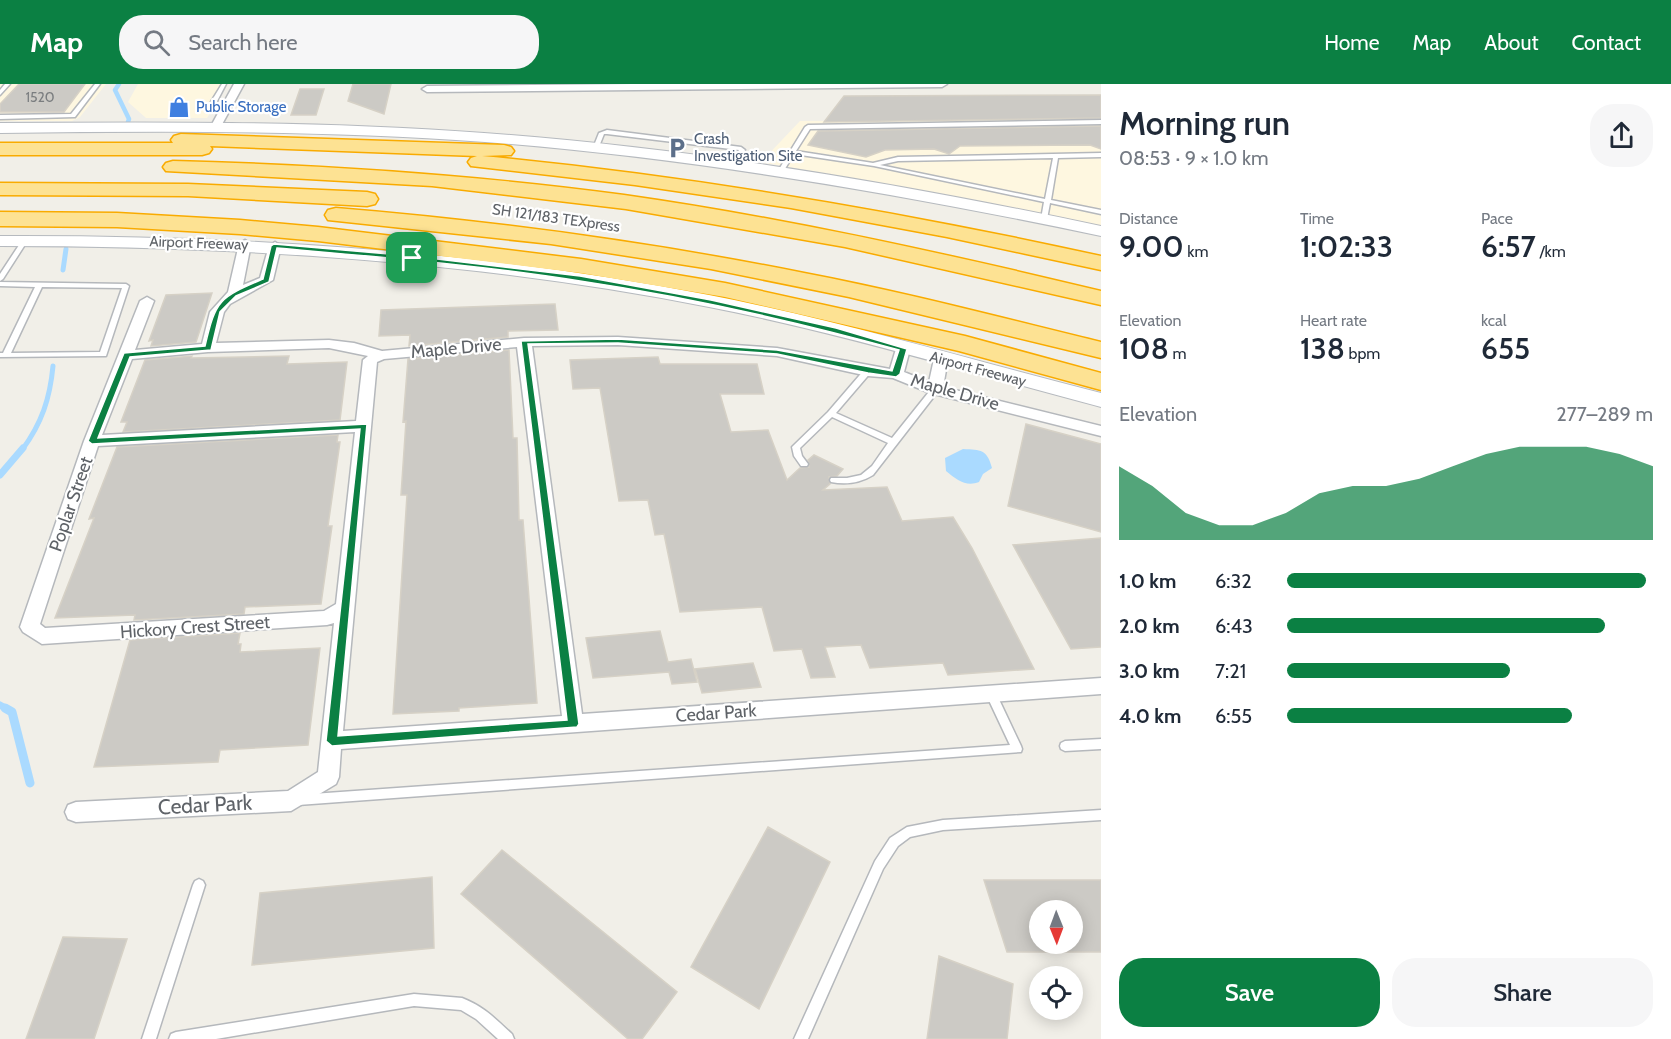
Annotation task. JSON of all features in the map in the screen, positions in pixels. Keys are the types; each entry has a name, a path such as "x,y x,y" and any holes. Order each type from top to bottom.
{"highway":[{"path":"79,149 137,140 255,141 455,148 586,157 726,173 805,185 950,210 1101,242"},
{"path":"0,149 311,151 409,156 574,171 655,180 869,215 1101,263"},
{"name":"SH 121/183 TEXpress","path":"0,167 227,168 454,182 689,212 856,242 1101,298"},
{"name":"SH 121/183 TEXpress","path":"0,189 177,189 294,194 482,208 575,219 724,243 809,259 933,287"},
{"name":"Airport Freeway","path":"0,207 231,209 407,220 510,232 650,252 766,272 1101,350"},
{"path":"0,219 117,220 262,229 580,266 725,291 965,344 1101,382"},
{"path":"856,242 940,251 1101,285"}],"main road":[{"path":"0,128 216,126 398,132 596,148 781,171 910,192 1101,231"},
{"name":"Airport Freeway","path":"0,241 172,241 245,244 453,262 580,278 711,302 833,329 1101,400"}],"street":[{"path":"216,126 239,84"},
{"path":"427,89 942,84"},
{"path":"234,294 245,244"},
{"path":"208,348 217,312 234,294 266,280 274,246"},
{"name":"Poplar Street","path":"42,636 30,627 92,441 147,301"},
{"name":"Maple Drive","path":"127,355 208,348 329,344 354,347 381,355 524,342 618,341 777,352 868,371 896,374 935,390 1101,431"},
{"path":"524,342 573,724"},
{"path":"896,374 903,349"},
{"path":"291,801 328,777 370,360 381,355"},
{"path":"935,390 941,359"},
{"path":"92,441 364,426"},
{"name":"Hickory Crest Street","path":"42,636 327,618 345,608"},
{"name":"Cedar Park","path":"332,741 1101,686"},
{"name":"Cedar Park","path":"76,812 291,801"}],"lane":[{"path":"0,93 8,84"},
{"path":"0,117 73,116 98,84"},
{"path":"224,84 212,105 225,110"},
{"path":"781,171 808,127 1101,122"},
{"path":"793,152 873,165 1101,212"},
{"path":"1044,219 1056,155"},
{"path":"873,165 898,159 1101,155"},
{"path":"0,279 25,240"},
{"path":"0,284 126,286 103,354 3,355 39,285"},
{"path":"804,464 798,456 796,447 831,414 868,371"},
{"path":"834,480 855,481 865,478 935,390"},
{"path":"831,414 893,442"},
{"path":"291,801 1017,748 991,693"},
{"path":"1065,746 1101,744"},
{"path":"801,1039 879,865 894,842 907,832 944,825 1101,815"},
{"path":"149,1039 199,885"},
{"path":"176,1039 414,999 462,1004 482,1014 507,1039"}],"shaded area":[{"path":"0,84 106,84 80,117 72,121 0,121"},
{"path":"138,84 228,84 207,118 146,118 128,102"},
{"path":"1101,119 1101,226 761,162 800,121"}],"water":[{"path":"963,449 979,450 988,457 992,468 983,474 979,482 966,483 946,471 945,458"}],"building":[{"path":"19,84 85,84 64,112 0,112 0,104"},
{"path":"353,84 391,84 384,114 348,101"},
{"path":"300,89 324,89 316,115 291,115"},
{"path":"1101,95 1101,118 824,122 844,96"},
{"path":"1101,126 1101,149 1090,145 960,146 949,154 934,149 885,150 866,157 808,145 818,131"},
{"path":"212,293 196,342 151,346 153,340 149,341 166,295"},
{"path":"555,304 558,330 508,331 508,337 409,346 410,335 379,336 381,310"},
{"path":"509,350 513,438 517,438 519,520 523,520 537,703 459,708 459,711 393,714 407,495 401,495 408,359"},
{"path":"192,356 191,358 289,356 287,364 347,362 340,420 123,432 127,422 121,422 145,360"},
{"path":"658,357 660,364 757,364 764,394 720,394 731,432 768,430 787,480 800,468 809,467 808,460 814,455 843,469 837,476 829,477 830,484 823,490 887,487 902,521 953,517 972,548 1034,669 948,675 943,663 870,668 861,645 825,647 835,677 811,678 802,649 774,651 762,607 680,612 664,534 655,535 648,500 619,501 600,388 573,389 570,360"},
{"path":"1026,424 1101,444 1101,532 1008,506"},
{"path":"338,435 337,442 340,442 328,526 332,526 321,604 245,607 244,614 134,620 135,615 55,618 94,518 89,519 117,447"},
{"path":"1101,538 1101,647 1071,649 1013,545"},
{"path":"660,631 668,662 691,659 697,682 672,684 669,672 593,678 586,638"},
{"path":"240,633 238,644 241,644 240,652 320,648 308,745 220,750 218,762 94,767 130,640"},
{"path":"753,663 761,687 702,693 695,669"},
{"path":"768,827 830,862 759,1009 691,967"},
{"path":"502,850 677,992 642,1039 628,1039 461,894"},
{"path":"432,877 434,948 252,965 260,893"},
{"path":"984,880 1101,880 1101,952 1083,952 1083,900 1029,900 1029,952 1007,952"},
{"path":"63,937 127,939 94,1039 26,1039"},
{"path":"939,956 1013,984 1007,1039 927,1039"}],"waterway":[{"path":"119,84 115,90 129,119 128,122"},
{"path":"63,270 66,249"},
{"path":"22,450 44,410 53,366"},
{"path":"0,475 23,448"},
{"path":"0,705 7,709"},
{"path":"5,708 12,712 30,783"}],"place":[{"name":"Public Storage","path":"179,107"},
{"name":"Crash Investigation Site","path":"677,148"}],"route":[{"path":"274,246 412,258 580,278 711,302 833,329 903,349 896,374 868,371 839,363 777,352 618,341 524,342 573,724 332,741 364,426 92,441 127,355 208,348 217,312 234,294 255,287 266,280 274,246"}]}
